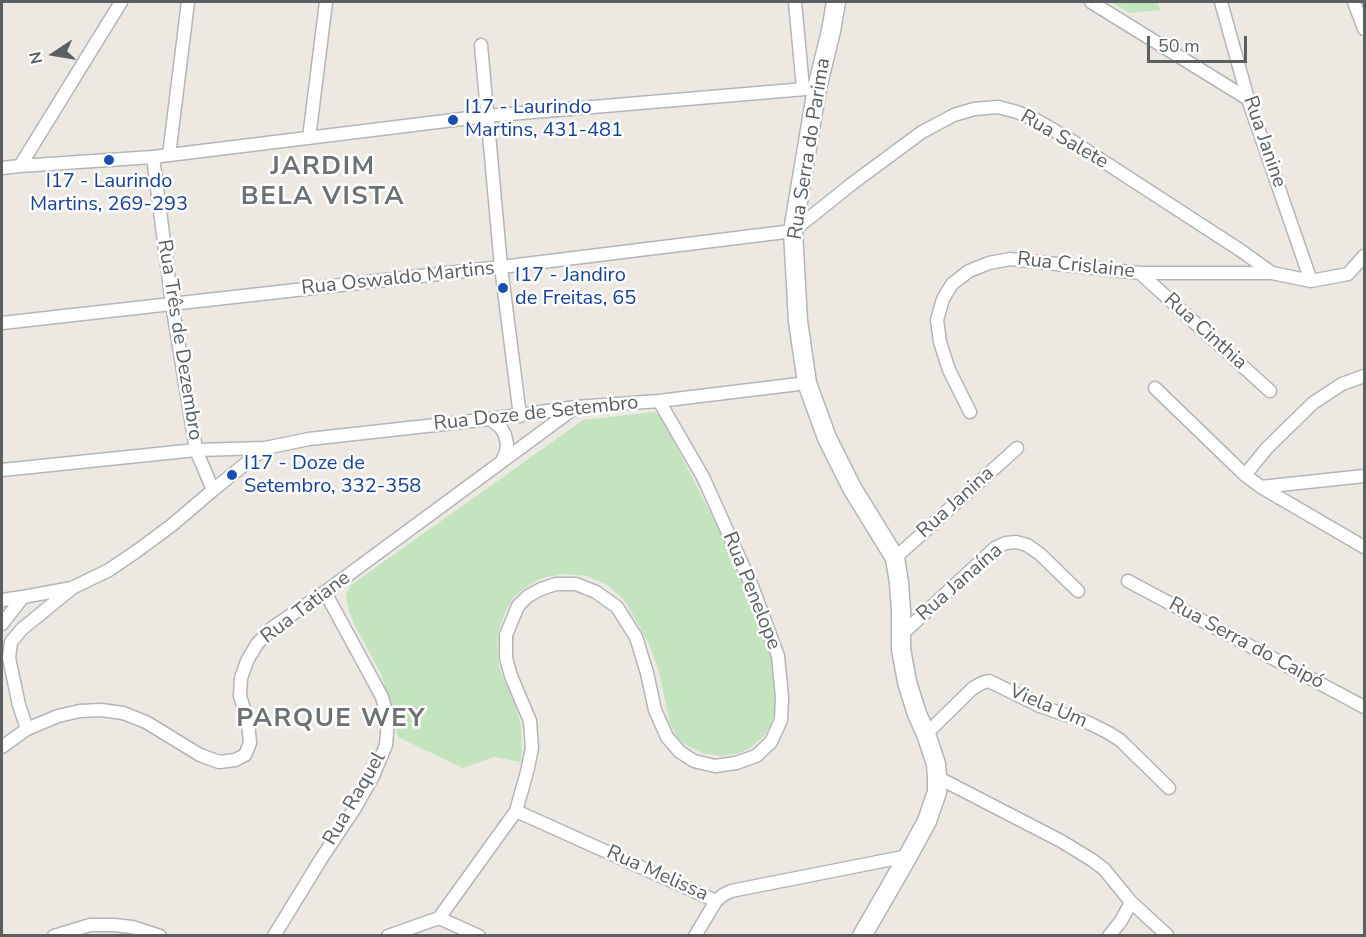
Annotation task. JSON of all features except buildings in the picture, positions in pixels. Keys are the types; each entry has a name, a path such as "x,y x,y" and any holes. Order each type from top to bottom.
{"street":[{"path":"20,166 121,2"},
{"path":"169,156 188,2"},
{"path":"309,138 326,2"},
{"path":"2,168 169,156 486,116 810,88 795,2"},
{"name":"Rua Serra do Parima","path":"836,2 810,88 793,231 798,321 807,383 827,438 852,488 895,558 900,602 901,649 907,682 936,764 937,777"},
{"path":"1091,2 1248,99"},
{"name":"Rua Janine","path":"1221,2 1248,99 1311,281"},
{"path":"1354,2 1365,29"},
{"path":"481,45 501,267 520,416"},
{"name":"Rua Salete","path":"793,231 922,132 954,115 974,109 998,107 1036,120 1069,139 1272,273"},
{"name":"Rua Três de Dezembro","path":"153,157 172,304 196,450"},
{"name":"Rua Oswaldo Martins","path":"2,323 501,267 793,231"},
{"path":"1272,273 1311,281 1348,274 1365,256"},
{"name":"Rua Crislaine","path":"970,412 949,370 940,342 937,320 943,299 952,284 969,271 989,262 1010,259 1140,273 1272,273"},
{"name":"Rua Cinthia","path":"1140,273 1270,390"},
{"path":"1245,474 1267,448 1313,403 1342,384 1365,376"},
{"name":"Rua Doze de Setembro","path":"2,470 196,450 266,448 309,439 520,416 576,407 660,401 807,383"},
{"path":"1155,388 1261,487 1365,547"},
{"name":"Rua Penelope","path":"439,918 516,811 532,748 530,721 506,658 506,635 518,606 528,596 556,584 576,584 596,592 618,607 636,637 655,710 668,737 680,752 694,761 715,766 736,763 756,756 771,742 781,720 782,697 778,656 752,586 703,477 660,401"},
{"name":"Rua Tatiane","path":"2,747 27,729 58,716 80,711 101,710 123,713 146,722 200,755 219,762 235,760 245,755 250,743 248,722 240,696 241,678 247,661 257,644 272,628 325,592 576,407"},
{"path":"489,419 501,428 505,435 507,444 502,462"},
{"name":"Rua Doze de Setembro","path":"72,588 109,570 137,551 266,448"},
{"name":"Rua Janina","path":"895,558 1017,448"},
{"path":"196,450 213,490"},
{"path":"1261,487 1365,476"},
{"name":"Rua Janaína","path":"900,635 995,549 1006,543 1016,542 1027,545 1040,554 1078,591"},
{"name":"Rua Serra do Caipó","path":"1128,581 1365,707"},
{"path":"2,600 72,588"},
{"path":"27,729 19,705 9,658 11,642 22,629 72,588"},
{"name":"Rua Raquel","path":"274,936 355,808 373,776 386,745 388,720 382,697 325,592"},
{"path":"2,624 23,597"},
{"name":"Viela Um","path":"926,734 973,688 989,681 1040,706 1089,723 1107,732 1120,740 1169,788"},
{"path":"862,936 927,821 937,792 937,777 1061,841 1092,860 1104,869 1131,902 1167,935"},
{"name":"Rua Melissa","path":"516,811 716,901 723,895 743,888 908,856"},
{"path":"695,936 716,901"},
{"path":"1109,936 1121,921 1131,902"},
{"path":"388,936 439,918 479,936"},
{"path":"54,936 90,925 132,927 160,936"},
{"path":"1155,936 1167,935"}],"green space":[{"path":"1111,2 1158,2 1160,10 1129,13"},
{"path":"654,412 661,416 747,585 775,658 776,710 764,736 749,749 721,756 702,753 684,744 670,724 659,672 648,642 623,599 607,585 587,576 566,574 537,580 521,591 507,608 498,632 499,667 513,698 521,725 521,762 494,757 463,768 398,737 393,711 381,674 353,622 347,604 346,595 351,585 583,420"}],"place":[{"name":"I17 - Laurindo Martins, 431-481","path":"453,120"},
{"name":"I17 - Laurindo Martins, 269-293","path":"109,160"},
{"name":"I17 - Jandiro de Freitas, 65","path":"503,288"},
{"name":"I17 - Doze de Setembro, 332-358","path":"232,475"}],"district":[{"name":"JARDIM BELA VISTA","path":"323,182"},
{"name":"PARQUE WEY","path":"331,720"}]}
